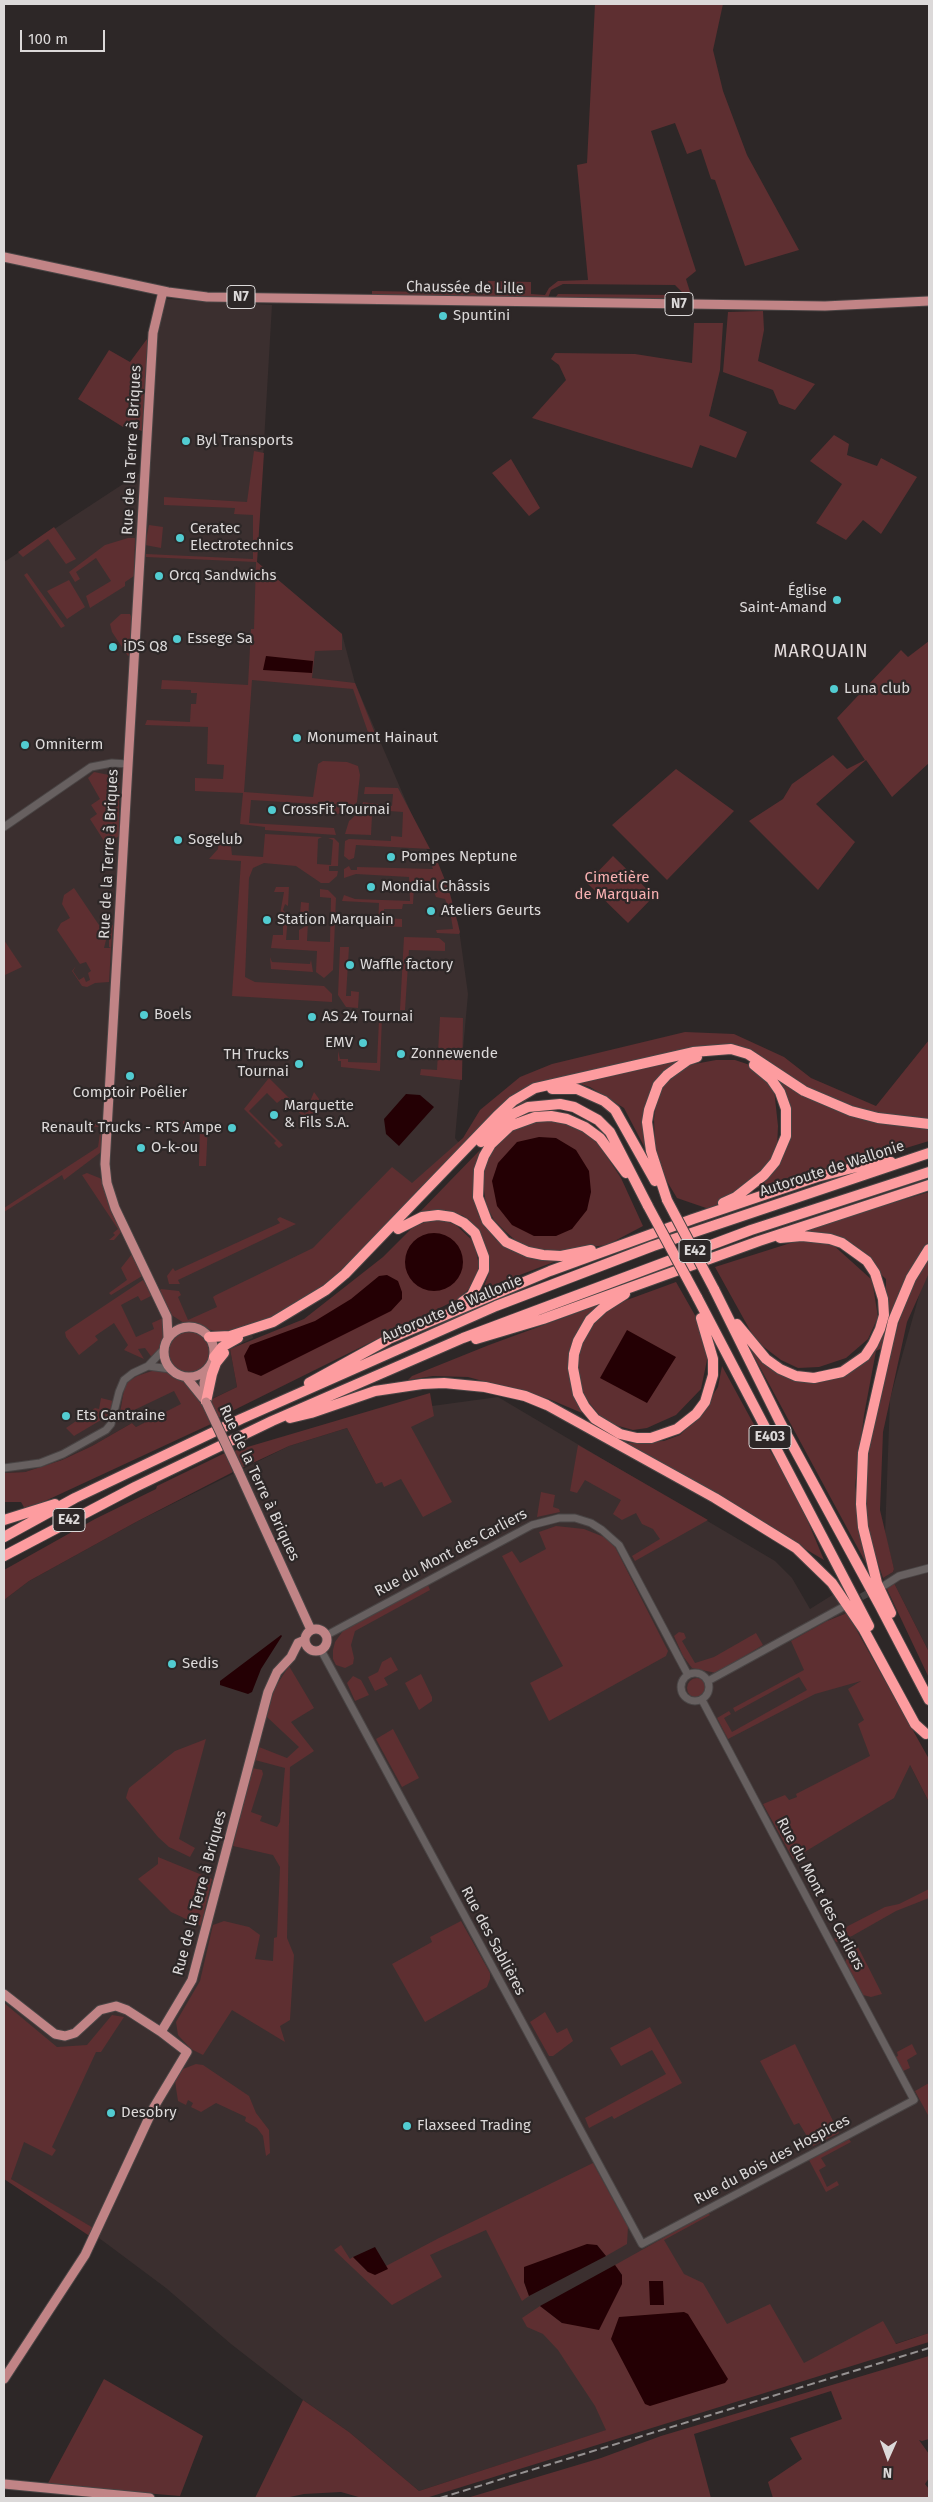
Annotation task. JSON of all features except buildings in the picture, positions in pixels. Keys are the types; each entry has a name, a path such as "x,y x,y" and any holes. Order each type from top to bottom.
{"highway":[{"path":"209,1336 230,1336 273,1322 326,1290 345,1274 513,1101 536,1088 693,1052 731,1049 748,1054 804,1091 846,1109 878,1118 929,1124"},
{"path":"667,1200 648,1137 649,1110 658,1085 676,1067 688,1060 704,1055 730,1055 759,1068 771,1079 780,1092 786,1109 787,1128 782,1148 775,1162 752,1186 736,1197 693,1219"},
{"path":"513,1101 535,1093 563,1088 577,1089 604,1101 622,1118 667,1200"},
{"path":"214,1357 231,1340 276,1325 315,1305 346,1281 512,1114 544,1104 560,1104 574,1107 598,1120 610,1132 620,1147 638,1187"},
{"path":"617,1246 561,1256 528,1252 506,1242 487,1221 478,1197 479,1170 491,1144 510,1126 535,1117 559,1117 585,1127 600,1138 638,1187"},
{"name":"Autoroute de Wallonie","path":"4,1538 75,1498 304,1390 496,1306 738,1216 929,1153"},
{"path":"304,1390 310,1381 363,1352 448,1312 617,1246 817,1177 876,1162 899,1162"},
{"name":"Autoroute de Wallonie","path":"4,1556 135,1486 272,1421 463,1338 742,1234 929,1172"},
{"path":"463,1338 481,1339 543,1319 759,1241 929,1185"},
{"name":"E403","path":"638,1187 927,1737"},
{"name":"E403","path":"667,1200 714,1289 781,1424 916,1672 929,1700"},
{"path":"398,1229 422,1217 438,1215 452,1217 464,1223 474,1233 484,1257 484,1270 472,1295 448,1312"},
{"path":"726,1313 766,1359 780,1369 796,1376 814,1378 829,1376 854,1366 869,1350 880,1329 884,1314 880,1285 871,1267 855,1251 842,1243 818,1236 759,1241"},
{"path":"916,1672 911,1653 876,1576 863,1527 860,1477 867,1430 893,1321 911,1278 929,1248"},
{"path":"647,1281 603,1308 590,1320 578,1341 574,1354 575,1382 585,1407 595,1419 620,1434 652,1438 671,1432 688,1422 705,1402 713,1375 713,1359 697,1297"},
{"path":"206,1402 216,1363 232,1345 245,1336"},
{"path":"272,1421 311,1413 375,1391 422,1384 444,1383 485,1387 525,1396 547,1406 715,1498 796,1548 814,1563 837,1591 864,1630 915,1724 927,1737"},
{"path":"4,1520 75,1498"}],"main road":[{"name":"Chaussée de Lille","path":"4,257 163,291 206,297 825,306 929,301"},
{"name":"Rue de la Terre à Briques","path":"163,291 153,333 105,1164 107,1183 113,1202 167,1317 168,1337"},
{"path":"167,1317 184,1327 198,1328 209,1336 213,1343 214,1357 207,1370 194,1377 186,1377 170,1369 164,1356 168,1337 184,1327"},
{"name":"Rue de la Terre à Briques","path":"206,1402 204,1383 207,1370"},
{"name":"Rue de la Terre à Briques","path":"186,1377 196,1386 206,1402 311,1630"},
{"path":"291,1657 311,1650 322,1650 328,1641 327,1635 322,1630 311,1630 305,1640 311,1650"},
{"name":"Rue de la Terre à Briques","path":"161,2032 192,1980 268,1692 277,1672 291,1657 298,1644 305,1640"},
{"path":"4,1994 55,2034 65,2036 75,2032 100,2010 108,2007 127,2010 187,2052 154,2107 85,2255 4,2379"},
{"path":"4,2484 150,2498"}],"street":[{"path":"4,827 91,767 112,762 128,764"},
{"path":"4,1468 40,1463 99,1436 111,1424 124,1380 133,1373 148,1366 164,1350"},
{"path":"148,1366 170,1369"},
{"name":"Rue du Mont des Carliers","path":"327,1635 532,1525 559,1518 575,1518 591,1523 619,1545 688,1675"},
{"path":"885,1584 907,1573 929,1568"},
{"path":"708,1681 843,1607"},
{"name":"Rue des Sablières","path":"322,1650 642,2244"},
{"path":"698,1674 708,1681 708,1693 702,1700 690,1701 683,1695 681,1686 688,1675 698,1674"},
{"name":"Rue du Mont des Carliers","path":"702,1700 914,2100"},
{"name":"Rue du Bois des Hospices","path":"642,2244 914,2100"}],"shaded area":[{"path":"167,299 272,305 257,562 342,634 355,683 458,922 468,994 455,1138 462,1147 251,1325 253,1338 230,1349 237,1387 201,1404 199,1398 136,1427 132,1423 92,1446 62,1460 25,1472 4,1473 4,562 149,467 155,363 160,317"},
{"path":"266,656 313,661 312,673 263,670"},
{"path":"406,1094 420,1095 434,1107 399,1146 386,1134 384,1119"},
{"path":"539,1137 556,1138 576,1150 589,1171 591,1192 587,1210 572,1229 556,1236 534,1236 512,1225 497,1206 492,1181 498,1163 517,1142"},
{"path":"428,1233 440,1233 455,1241 463,1256 463,1268 455,1283 440,1291 428,1291 413,1283 405,1268 405,1256 413,1241"},
{"path":"929,1274 929,1652 894,1583 886,1587 883,1578 893,1572 894,1569 885,1535 890,1399 922,1285"},
{"path":"387,1275 398,1281 402,1292 402,1299 391,1311 261,1376 248,1371 244,1356 250,1345 315,1321 351,1299 379,1276"},
{"path":"627,1330 676,1357 647,1403 600,1378"},
{"path":"498,1397 775,1561 792,1578 810,1609 834,1594 847,1613 827,1621 910,1765 929,1802 929,2333 750,2390 607,2430 419,2491 349,2432 303,2400 231,2344 166,2288 99,2238 94,2229 4,2175 4,1600 29,1581 136,1522 289,1446 347,1428 376,1484 361,1429 432,1406"},
{"path":"281,1635 261,1669 252,1692 248,1694 220,1685 220,1681"},
{"path":"587,2244 597,2245 606,2256 529,2296 524,2282 524,2267"},
{"path":"375,2247 388,2269 375,2275 368,2272 353,2257"},
{"path":"615,2265 622,2275 622,2284 599,2330 562,2323 540,2306"},
{"path":"649,2281 663,2281 664,2305 650,2305"},
{"path":"684,2312 688,2314 728,2379 725,2383 650,2406 645,2404 611,2339 619,2317"}],"green space":[{"path":"595,4 723,4 713,50 723,91 747,155 799,250 745,266 715,180 711,179 701,149 687,154 675,123 651,131 696,271 686,279 691,295 684,294 675,285 563,284 551,290 548,298 372,295 372,291 488,293 488,281 531,282 531,294 545,295 549,288 558,281 588,280 577,165 587,163"},
{"path":"558,294 675,295 679,300 555,298"},
{"path":"763,311 764,330 758,361 815,384 795,410 779,404 773,390 723,372 728,312"},
{"path":"694,323 723,323 720,370 709,416 747,432 736,458 700,445 692,468 532,418 566,380 559,365 551,359 555,353 635,354 692,363"},
{"path":"147,339 142,431 128,426 123,427 78,399 109,350 130,362"},
{"path":"834,435 849,444 847,455 877,466 881,458 917,477 881,534 863,520 846,540 816,523 842,484 810,461"},
{"path":"254,451 264,453 257,562 342,634 342,650 315,651 312,678 355,683 376,736 370,738 353,689 252,680 244,792 313,797 318,764 323,761 347,762 358,766 360,775 357,802 350,811 337,814 328,812 317,804 251,800 249,823 334,828 336,835 265,830 265,827 240,824 243,793 195,791 195,778 223,779 224,765 207,764 208,727 145,725 147,720 190,722 191,704 196,704 197,693 191,693 191,690 161,689 162,680 248,685 251,629 254,629 256,562 146,557 146,554 253,559 253,515 234,514 235,508 164,505 164,497 247,502"},
{"path":"511,459 540,508 529,516 492,473"},
{"path":"149,525 163,527 161,548 145,545"},
{"path":"54,527 76,559 66,564 48,539 23,557 18,552"},
{"path":"128,538 135,538 134,576 125,582 125,586 90,608 86,596 111,581 96,558 76,572 80,579 75,582 69,572 105,545"},
{"path":"27,573 65,626 61,628 24,575"},
{"path":"69,580 85,607 67,619 47,591"},
{"path":"121,614 130,614 133,620 132,654 128,656 112,632 110,624"},
{"path":"929,641 929,763 892,797 866,760 816,804 855,842 818,890 749,821 783,799 792,784 833,755 847,769 865,760 837,718 901,650 908,657"},
{"path":"676,769 734,811 667,880 612,825"},
{"path":"94,772 114,776 119,781 119,836 106,844 90,819 97,814 91,805 100,799 88,778"},
{"path":"365,787 398,788 430,849 356,845 354,858 349,860 344,856 345,841 349,839 391,841 391,836 402,837 403,812 361,809 363,802 392,806 393,794 364,794"},
{"path":"357,814 372,815 371,835 345,834 349,821"},
{"path":"265,834 322,837 318,839 317,864 331,865 333,840 328,838 334,838 339,843 338,866 329,866 329,871 338,871 337,876 329,883 321,883 296,866 264,863 253,868 249,878 245,977 255,982 324,986 332,994 332,1002 232,996 241,861 209,859 218,849 219,838 226,839 226,846 231,846 232,855 263,857"},
{"path":"430,851 434,853 449,890 459,934 437,933 436,930 453,929 450,911 445,899 436,897 432,887 414,886 413,904 403,904 402,909 384,909 384,918 402,919 402,927 378,926 379,903 342,901 344,895 355,899 410,901 409,877 356,874 344,878 344,869 349,866 351,870 357,870 357,867 433,869 427,854"},
{"name":"Cimetière de Marquain","path":"613,856 654,896 628,923 587,883"},
{"path":"276,887 289,887 288,906 285,904 283,910 288,916 286,940 299,940 299,930 306,926 307,919 300,915 301,902 309,903 307,941 330,942 331,898 320,897 320,889 328,890 336,898 333,970 324,978 316,972 317,951 271,948 273,935 283,935 283,915 280,914 284,892 274,892"},
{"path":"74,888 103,931 113,925 109,982 95,983 87,987 82,986 72,971 76,966 73,971 79,980 84,977 86,982 90,980 88,973 91,971 86,962 80,964 57,930 61,923 70,918 62,904 64,895","holes":["106,940 109,940 109,947 111,948 104,948"]},
{"path":"404,937 439,938 445,943 445,951 409,950 405,1010 400,1010"},
{"path":"4,940 22,967 5,975 4,972"},
{"path":"340,947 349,947 346,996 351,996 351,991 359,992 358,1008 346,1007 338,995"},
{"path":"270,957 272,962 310,964 311,960 313,972 271,969"},
{"path":"367,1016 382,1017 380,1071 341,1067 341,1061 338,1061 338,1051 340,1059 348,1059 348,1062 377,1063 379,1020 368,1019"},
{"path":"440,1017 463,1018 462,1080 420,1075 421,1069 437,1070"},
{"path":"685,1032 734,1034 784,1057 811,1078 876,1106 929,1040 929,1119 846,1109 748,1054 714,1049 678,1057 689,1065 716,1060 735,1060 759,1068 804,1094 868,1119 901,1126 929,1128 929,1141 867,1160 804,1173 751,1190 778,1164 785,1106 774,1089 778,1126 777,1149 770,1163 752,1186 709,1209 677,1198 665,1178 655,1148 654,1119 657,1098 647,1122 645,1148 624,1108 590,1087 575,1082 545,1085 484,1135 331,1281 273,1317 223,1333 184,1323 170,1314 158,1292 161,1289 179,1291 181,1295 178,1297 188,1320 217,1307 213,1297 216,1295 313,1248 392,1167 412,1183 463,1138 480,1110 520,1077 552,1064"},
{"path":"269,1078 305,1114 314,1092 319,1099 318,1106 309,1122 286,1100 282,1099 277,1103 267,1093 249,1111 283,1145 279,1148 274,1143 276,1141 244,1109"},
{"path":"540,1119 556,1119 583,1130 598,1143 621,1178 643,1226 607,1245 548,1252 522,1246 494,1220 486,1205 482,1175 493,1141 519,1125"},
{"path":"183,1121 208,1123 206,1166 199,1166 200,1128 196,1128 195,1125 183,1124"},
{"path":"91,1123 104,1126 101,1152 64,1180 62,1175 4,1212 4,1208 98,1147 101,1127 92,1127"},
{"path":"480,1150 473,1182 478,1214 496,1240 559,1260 483,1289 489,1273 485,1245 475,1226 462,1215 415,1217"},
{"path":"87,1173 102,1179 108,1203 121,1232 114,1240 109,1240 118,1229 82,1175"},
{"path":"929,1192 929,1246 899,1295 882,1348 876,1351 864,1415 855,1486 866,1563 749,1347 764,1359 822,1381 841,1377 858,1367 875,1351 886,1307 886,1279 847,1244 793,1233"},
{"path":"280,1217 296,1224 178,1280 180,1284 169,1284 167,1276 173,1268 175,1271 280,1223 277,1219"},
{"path":"438,1218 456,1225 474,1242 479,1265 475,1283 458,1299 218,1418 210,1400 237,1387 230,1349 304,1319 383,1257 414,1226"},
{"path":"800,1240 831,1243 872,1280 878,1317 868,1339 846,1358 819,1367 798,1368 781,1360 756,1341 715,1267"},
{"path":"929,1253 929,1273 907,1322 883,1432 880,1510 894,1569 893,1572 883,1578 870,1540 864,1500 868,1451 877,1402 911,1278"},
{"path":"132,1254 142,1276 111,1295 109,1293 127,1280 121,1268"},
{"path":"143,1280 153,1295 141,1301 138,1296 121,1305 136,1337 154,1329 152,1323 163,1318 168,1337 153,1359 145,1348 138,1349 144,1359 124,1350 128,1345 114,1323 95,1336 98,1340 79,1355 66,1337 65,1332"},
{"path":"676,1282 700,1324 708,1355 701,1389 676,1415 647,1428 633,1430 615,1425 600,1416 587,1400 580,1386 576,1353 585,1332 616,1304"},
{"path":"612,1300 580,1329 575,1398 582,1413 549,1399 468,1377 433,1376 408,1380 412,1376 489,1345"},
{"path":"193,1331 201,1334 207,1340 210,1352 207,1364 201,1370 185,1373 177,1370 171,1364 168,1348 171,1340 177,1334"},
{"path":"722,1366 752,1421 796,1493 824,1560 625,1443 664,1441 680,1435 700,1415 718,1387"},
{"path":"161,1368 195,1386 211,1424 30,1508 25,1509 21,1502 4,1502 4,1473 25,1472 62,1460 92,1446 132,1423 136,1427 181,1404 174,1391 130,1412 132,1417 119,1419 125,1384 137,1376"},
{"path":"430,1393 434,1416 411,1427 452,1502 423,1517 401,1479 384,1487 382,1482 376,1484 347,1428 289,1446 242,1468 234,1451"},
{"path":"101,1398 113,1401 109,1418 106,1417 74,1436 66,1428 95,1408 99,1409"},
{"path":"578,1445 708,1520 635,1561 632,1556 660,1539 653,1529 642,1524 636,1513 622,1520 613,1514 621,1500 585,1480 577,1493 570,1491"},
{"path":"225,1453 233,1472 136,1522 29,1581 4,1600 4,1570 95,1519 156,1489 157,1486"},
{"path":"541,1492 555,1495 553,1507 559,1509 560,1512 537,1517"},
{"path":"556,1526 584,1529 604,1537 615,1547 668,1651 666,1656 549,1721 530,1683 563,1666 502,1556 512,1551 520,1563 546,1549 539,1532"},
{"path":"894,1583 929,1652 929,1678 886,1587"},
{"path":"428,1585 430,1590 355,1631 351,1645 354,1658 353,1664 345,1668 336,1665 333,1659 333,1650 335,1642 343,1631"},
{"path":"847,1613 929,1759 929,1802 910,1765 894,1798 793,1859 763,1804 785,1795 789,1800 797,1797 796,1794 870,1756 858,1724 864,1720 848,1689 861,1681 815,1694 728,1739 717,1718 729,1711 731,1714 724,1718 732,1732 807,1690 799,1677 735,1712 733,1708 804,1670 791,1641 827,1621"},
{"path":"679,1632 684,1633 686,1638 682,1641 695,1663 714,1657 756,1633 763,1645 716,1673 692,1668 683,1656 674,1636"},
{"path":"391,1657 398,1670 384,1678 388,1685 375,1691 368,1677 378,1672 382,1662"},
{"path":"289,1666 314,1708 291,1722 314,1751 290,1767 287,1938 294,1955 290,2020 280,2026 285,2042 232,2010 203,2055 191,2049 178,2035 176,2022 200,1981 213,1925 224,1921 249,1927 260,1935 255,1959 273,1961 274,1938 277,1937 280,1867 273,1855 233,1846 252,1768 262,1770 263,1774 251,1812 262,1816 260,1821 277,1827 280,1822 285,1768 255,1760 259,1747 287,1758 299,1747 267,1717 274,1689"},
{"path":"421,1674 432,1697 432,1701 419,1710 405,1683"},
{"path":"353,1676 361,1680 369,1695 355,1701 347,1683"},
{"path":"697,1678 704,1681 707,1688 704,1695 697,1698 690,1695 687,1688 690,1681"},
{"path":"393,1729 419,1778 402,1787 376,1739"},
{"path":"206,1739 179,1839 195,1848 190,1857 169,1847 158,1837 126,1798 129,1788 175,1751"},
{"path":"158,1857 212,1879 201,1926 171,1912 138,1879 158,1864"},
{"path":"929,1889 929,1898 896,1911 852,1936 836,1942 834,1939 838,1937 837,1934 848,1926 885,1907 899,1904"},
{"path":"461,1921 490,1973 490,1979 487,1987 425,2022 392,1964 432,1942 430,1937"},
{"path":"858,1947 882,1994 871,1997 863,1995 845,1962 850,1953"},
{"path":"4,2003 57,2047 87,2045 112,2015 124,2017 101,2052 96,2052 52,2147 56,2150 52,2156 24,2142 11,2179 95,2229 91,2237 4,2179"},
{"path":"545,2012 557,2033 567,2028 573,2041 553,2056 549,2056 530,2022"},
{"path":"650,2027 682,2083 614,2119 612,2116 589,2128 585,2118 666,2074 652,2050 621,2066 610,2048"},
{"path":"795,2044 839,2133 813,2146 799,2123 794,2125 760,2061"},
{"path":"912,2044 917,2054 907,2060 910,2068 903,2071 895,2057 898,2056 897,2052"},
{"path":"196,2064 203,2065 249,2096 256,2113 269,2130 270,2153 266,2156 263,2136 257,2128 245,2121 246,2117 216,2103 201,2112 191,2107 193,2103 188,2100 186,2105 178,2101 175,2081 183,2069"},
{"path":"929,2083 929,2117 915,2091"},
{"path":"849,2139 851,2142 821,2158 826,2166 819,2170 827,2187 837,2181 839,2185 826,2192 809,2160"},
{"path":"593,2163 628,2227 627,2244 606,2256 597,2245 524,2282 529,2296 522,2301 486,2230 430,2255 442,2277 392,2305 334,2250 341,2245 350,2259 353,2257 368,2272 387,2269 386,2266 439,2238"},
{"path":"708,2213 710,2215 664,2240 684,2274 703,2283 727,2324 770,2304 804,2363 883,2321 896,2344 929,2333 929,2342 426,2498 362,2498 341,2492 304,2494 285,2498 255,2498 303,2400 349,2432 419,2491 606,2430 595,2406 558,2350 543,2334 527,2327 522,2318 540,2306 562,2323 622,2275 615,2265"},
{"path":"929,2356 929,2439 919,2440 929,2454 929,2478 925,2484 929,2489 929,2498 773,2498 768,2482 802,2459 790,2438 842,2419 831,2391 694,2434 711,2498 467,2498 601,2458 661,2436"},
{"path":"104,2379 203,2436 180,2496 47,2485"}],"tunnel":[{"path":"852,1602 876,1589"}],"railway":[{"path":"440,2498 929,2348"}],"place":[{"name":"Spuntini","path":"443,316"},
{"name":"Byl Transports","path":"186,441"},
{"name":"Ceratec Electrotechnics","path":"180,538"},
{"name":"Orcq Sandwichs","path":"159,576"},
{"name":"Église Saint-Amand","path":"837,600"},
{"name":"Essege Sa","path":"177,639"},
{"name":"iDS Q8","path":"113,647"},
{"name":"Luna club","path":"834,689"},
{"name":"Monument Hainaut","path":"297,738"},
{"name":"Omniterm","path":"25,745"},
{"name":"CrossFit Tournai","path":"272,810"},
{"name":"Sogelub","path":"178,840"},
{"name":"Pompes Neptune","path":"391,857"},
{"name":"Mondial Châssis","path":"371,887"},
{"name":"Ateliers Geurts","path":"431,911"},
{"name":"Station Marquain","path":"267,920"},
{"name":"Waffle factory","path":"350,965"},
{"name":"Boels","path":"144,1015"},
{"name":"AS 24 Tournai","path":"312,1017"},
{"name":"EMV","path":"363,1043"},
{"name":"Zonnewende","path":"401,1054"},
{"name":"TH Trucks Tournai","path":"299,1064"},
{"name":"Comptoir Poêlier","path":"130,1076"},
{"name":"Marquette & Fils S.A.","path":"274,1115"},
{"name":"Renault Trucks - RTS Ampe","path":"232,1128"},
{"name":"O-k-ou","path":"141,1148"},
{"name":"Ets Cantraine","path":"66,1416"},
{"name":"Sedis","path":"172,1664"},
{"name":"Desobry","path":"111,2113"},
{"name":"Flaxseed Trading","path":"407,2126"}],"district":[{"name":"MARQUAIN","path":"821,652"}]}
